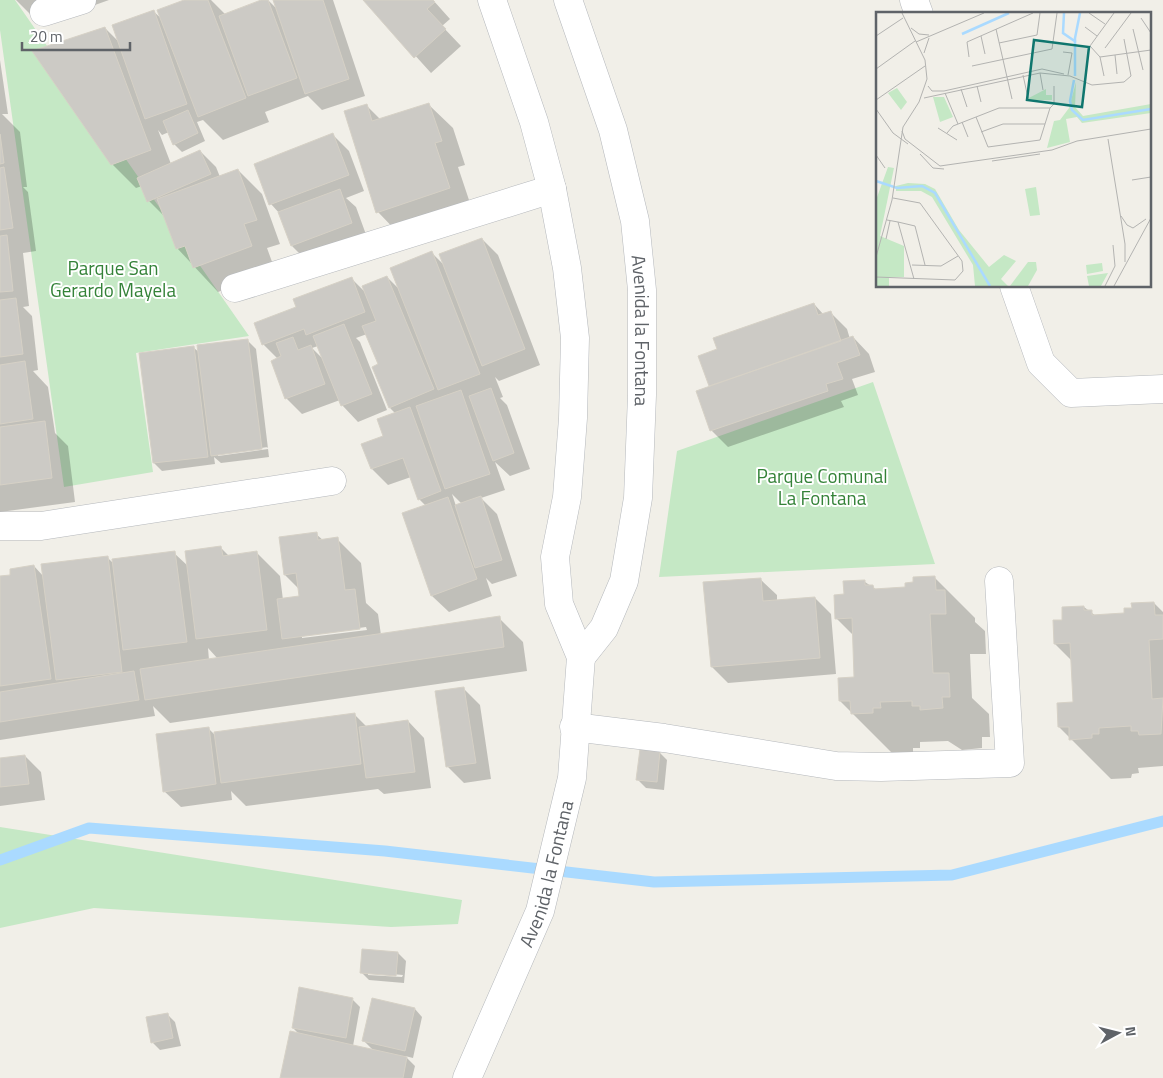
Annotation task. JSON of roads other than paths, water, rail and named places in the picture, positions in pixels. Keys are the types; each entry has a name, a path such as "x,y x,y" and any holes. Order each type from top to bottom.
{"street":[{"path":"44,12 82,0"},
{"name":"Avenida la Fontana","path":"467,1078 540,911 572,778 574,727 581,657 559,604 555,557 567,497 573,418 575,338 567,268 552,189 534,122 492,0"},
{"name":"Avenida la Fontana","path":"568,0 613,130 635,221 642,290 642,395 638,498 624,581 604,628 581,657"},
{"path":"914,0 918,12"},
{"path":"235,288 552,189"},
{"path":"1015,288 1041,363 1071,393 1163,389"},
{"path":"0,526 41,526 332,480"},
{"path":"574,727 664,738 836,766 881,767 1010,763 999,581"}],"waterway":[{"path":"0,860 89,828 385,851 654,882 952,875 1163,821"}],"park label":[{"name":"Parque San Gerardo Mayela","path":"113,279"},
{"name":"Parque Comunal La Fontana","path":"822,487"}]}
